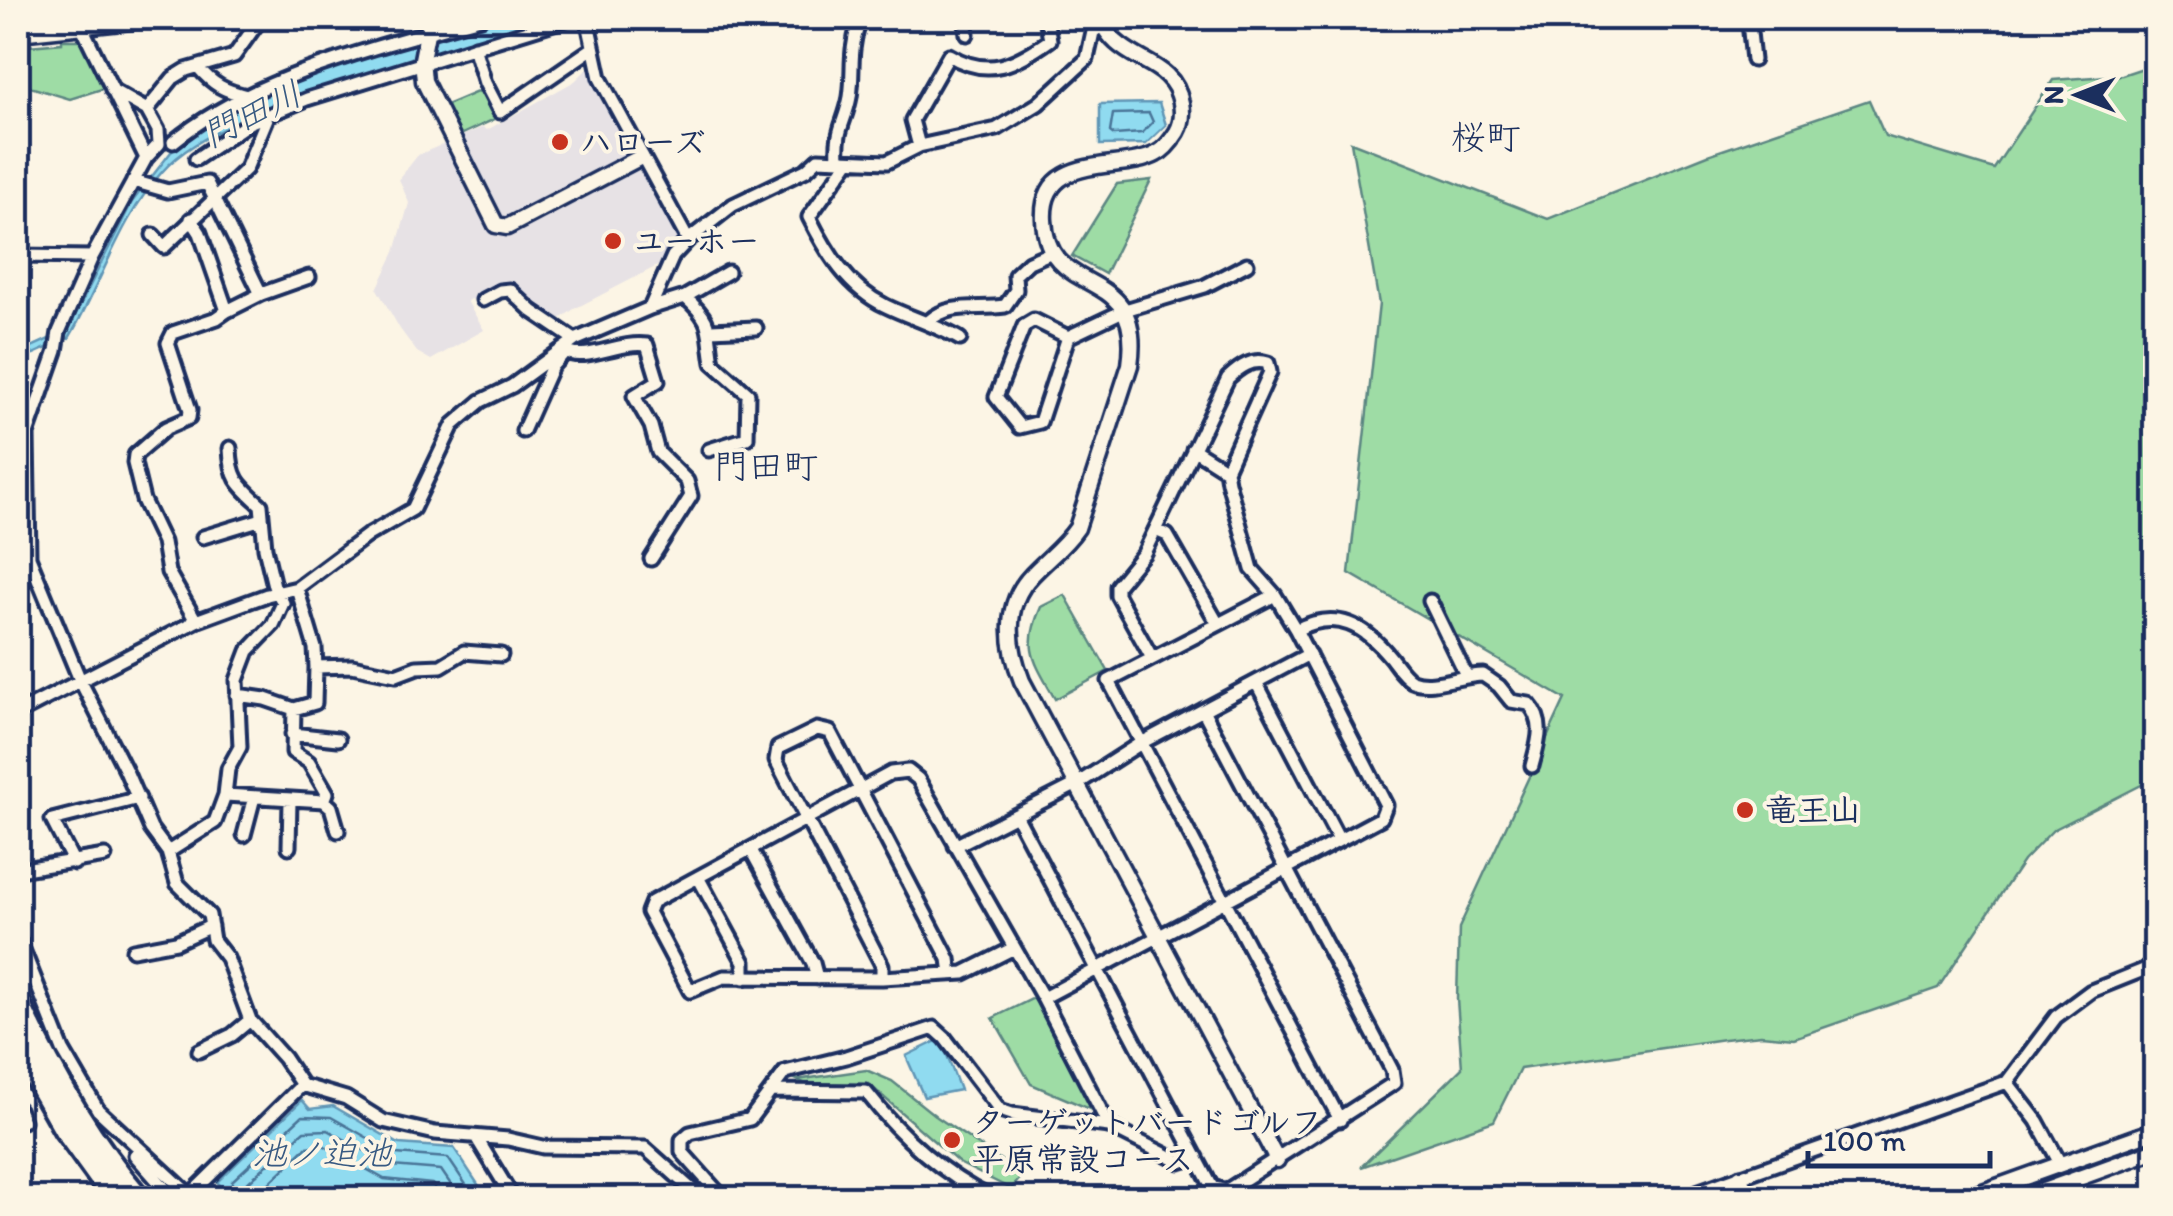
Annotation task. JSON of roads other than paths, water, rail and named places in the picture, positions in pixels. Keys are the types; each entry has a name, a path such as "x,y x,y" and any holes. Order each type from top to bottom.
{"highway":[{"path":"18,30 128,18"},
{"path":"18,1001 54,1075 82,1121 140,1198"},
{"path":"18,1047 65,1130 114,1198"}],"street":[{"path":"147,110 173,78 234,56 261,18"},
{"path":"173,142 232,102 298,75 427,30 480,18"},
{"path":"196,159 250,123 307,99 422,60 570,18"},
{"path":"587,18 600,78 688,240"},
{"path":"854,18 858,26 851,50 850,98 837,134 843,160 808,216 828,255 854,285 885,306 930,321 960,339"},
{"path":"964,18 967,34"},
{"path":"919,146 912,120 949,55 968,67 1019,62 1050,40 1046,18"},
{"path":"1745,18 1753,60"},
{"path":"80,21 146,158"},
{"path":"650,308 673,256 734,205 806,170 818,159 887,162 919,146 997,129 1038,104 1086,59 1100,21 1116,42 1153,63 1176,86 1182,105 1181,124 1172,141 1158,154 1140,160 1086,166 1066,176 1052,189 1043,212 1046,239 1062,266 1118,300 1131,321 1134,339 1130,365 1076,528 1065,545 1020,590 1012,612 1013,658 1277,1160"},
{"path":"427,30 422,60 424,81 496,226 507,227 642,157"},
{"path":"474,46 485,83 500,112 594,48"},
{"path":"198,67 211,82 248,96"},
{"path":"112,90 147,110 158,130 159,144 146,158 92,257 59,332 56,351 22,435 28,557 80,680 152,828 168,852 178,883 210,915 213,940 227,958 250,1020 302,1085 346,1098 382,1121 435,1133 544,1147 645,1148 700,1198"},
{"path":"153,235 164,247 246,170 268,116"},
{"path":"136,182 168,191 207,183 261,294"},
{"path":"191,220 200,233 227,311"},
{"path":"930,321 939,312 954,307 983,310 1005,306 1016,290 1015,275 1029,262 1052,252"},
{"path":"18,256 92,257"},
{"path":"1068,337 1034,320 1024,326 996,398 1020,427 1040,422 1068,337 1124,310 1205,286 1247,264"},
{"path":"18,713 196,621 297,588 368,534 413,509 453,426 481,401 512,386 568,346 650,308 685,297 728,272"},
{"path":"196,621 168,572 163,542 143,500 134,462 135,455 166,428 189,418 190,410 168,343 173,332 217,318 261,294 309,277"},
{"path":"483,300 510,290 568,346 573,356 599,353 610,346 647,345 658,381 634,396 651,426 658,452 687,481 692,496 651,559"},
{"path":"685,297 704,314 710,330 713,363 748,394 750,404 746,438 709,450"},
{"path":"710,330 756,328"},
{"path":"523,431 552,366 568,346"},
{"path":"1043,998 1381,818 1386,805 1296,630 1275,595 1252,568 1226,470 1270,372 1268,363 1258,360 1228,378 1144,553 1117,586 1117,596 1152,658"},
{"path":"168,852 216,822 228,769 240,747 237,680 248,651 274,626 283,603 274,586 260,505 230,471 230,448"},
{"path":"1193,450 1226,470"},
{"path":"203,537 262,520"},
{"path":"1154,530 1167,534 1218,624"},
{"path":"18,554 27,543"},
{"path":"294,709 315,703 316,667 315,648 297,588"},
{"path":"1275,595 1108,681 1340,1120"},
{"path":"1430,601 1466,675"},
{"path":"1296,630 1316,620 1333,619 1362,629 1408,680 1423,683 1483,676 1500,686 1511,701 1529,704 1538,714 1540,734 1532,766"},
{"path":"316,667 352,666 396,675 417,666 441,666 464,652 501,655"},
{"path":"955,846 1077,784 1141,743 1309,654"},
{"path":"1256,682 1339,840"},
{"path":"237,695 294,709"},
{"path":"294,709 292,752 310,762 328,794 324,800"},
{"path":"1016,815 1212,1187 1226,1191 1394,1083 1392,1070 1203,710"},
{"path":"882,978 882,965 776,760 778,748 817,729 830,732 950,958 951,974"},
{"path":"292,734 338,740"},
{"path":"1014,948 964,973 882,978 724,977 690,991 648,912 652,902 698,877 890,774 908,771 918,778 1043,998 1108,1126"},
{"path":"224,795 324,800 331,806 338,831"},
{"path":"244,835 254,797"},
{"path":"74,863 52,820 138,798"},
{"path":"289,847 290,800"},
{"path":"751,850 813,963 817,978"},
{"path":"18,870 105,856"},
{"path":"698,877 744,962 744,978"},
{"path":"133,950 176,942 211,926"},
{"path":"18,938 62,1050 98,1110 191,1197 302,1085"},
{"path":"1680,1198 2007,1082 2056,1017 2091,991 2156,965"},
{"path":"199,1052 232,1035 250,1020"},
{"path":"722,1198 682,1152 682,1140 690,1133 750,1119 785,1072 934,1028 946,1038 1000,1110 1108,1126 1180,1162 1198,1157"},
{"path":"2007,1082 2036,1121 2061,1166"},
{"path":"771,1091 866,1092 916,1147 942,1169 990,1198"},
{"path":"1966,1198 2156,1130"},
{"path":"124,1136 123,1142 173,1198"},
{"path":"476,1137 513,1198"},
{"path":"2024,1198 2149,1152 2137,1138"},
{"path":"1740,1177 1748,1198"}],"water":[{"name":"門田川","path":"492,18 559,18 262,112 181,154 134,210 69,338 18,361 18,353 67,331 132,202 192,132 246,100 303,78"},
{"path":"1159,103 1166,125 1146,144 1100,145 1100,104"},
{"path":"941,1039 960,1090 924,1097 906,1056"},
{"name":"池ノ迫池","path":"302,1100 310,1109 333,1106 399,1144 454,1148 487,1198 227,1198 217,1191 221,1186 217,1182"}],"place":[{"name":"ハローズ","path":"560,142"},
{"name":"ユーホー","path":"613,241"},
{"name":"竜王山","path":"1745,810"},
{"name":"ターゲットバードゴルフ 平原常設コース","path":"952,1140"}],"district":[{"name":"桜町","path":"1486,137"},
{"name":"門田町","path":"766,466"}]}
